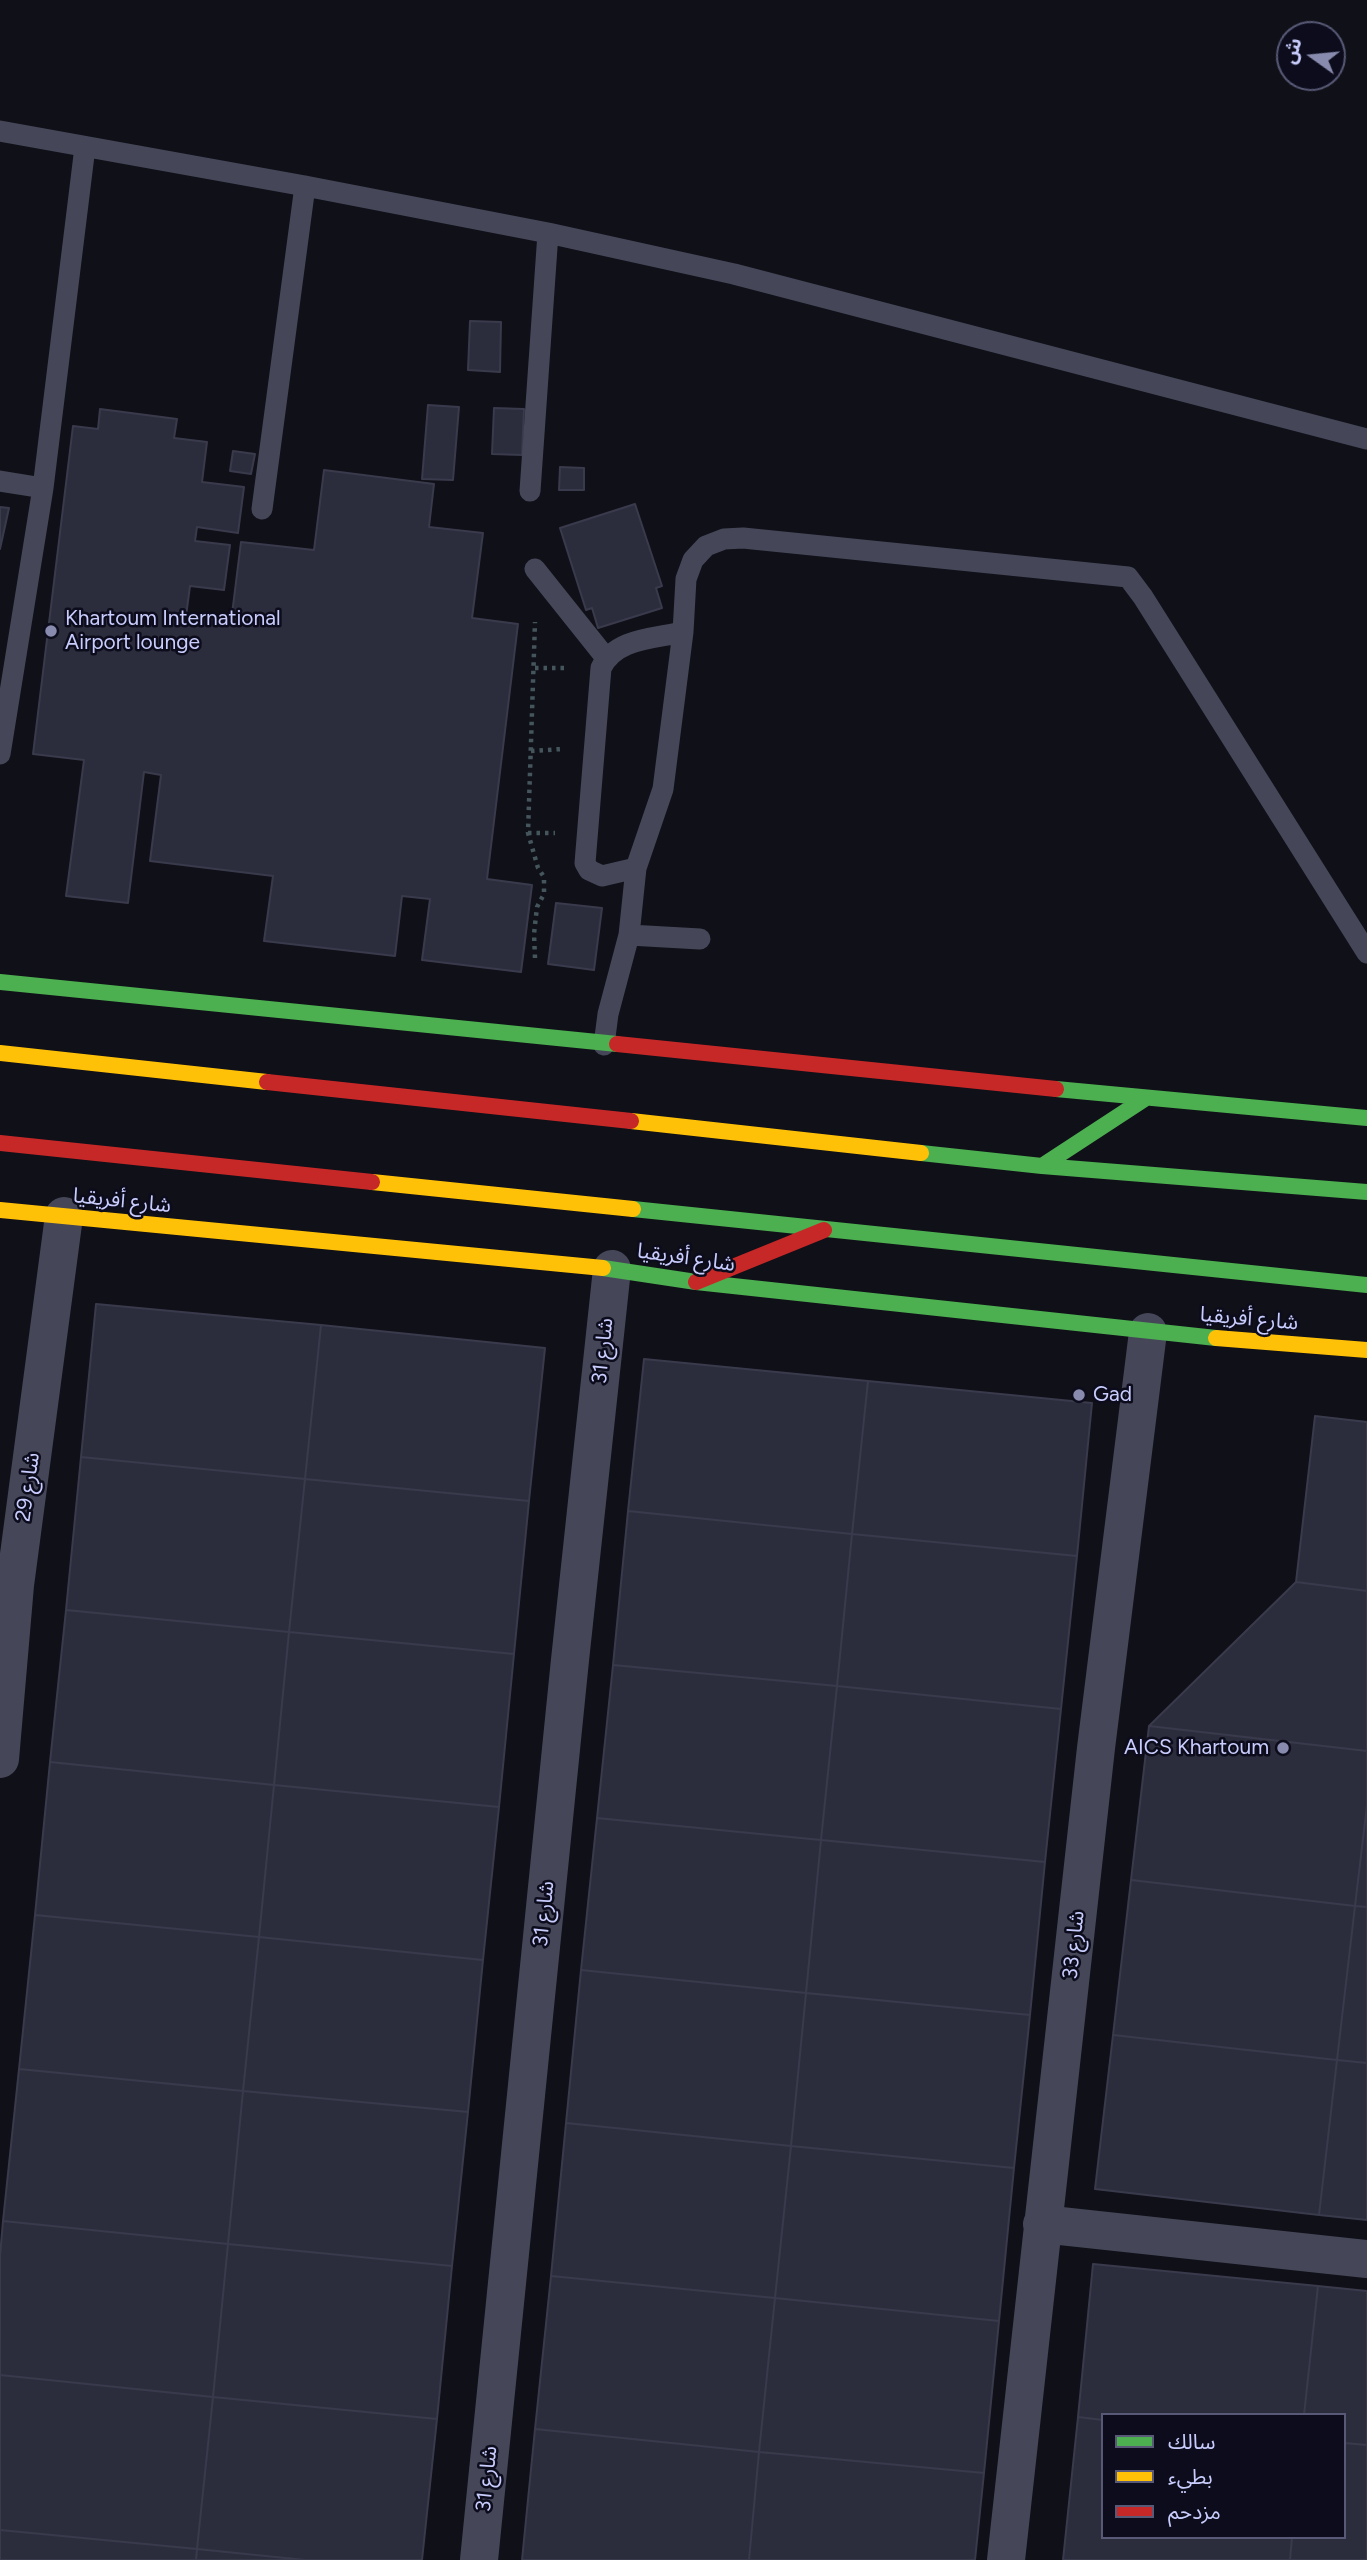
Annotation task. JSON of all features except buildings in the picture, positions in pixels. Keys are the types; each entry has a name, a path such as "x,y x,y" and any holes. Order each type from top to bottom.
{"main road":[{"path":"0,982 604,1045 1367,1118"},
{"path":"0,1053 1042,1166 1367,1192"},
{"path":"1042,1166 1146,1098"},
{"name":"شارع أفريقيا","path":"0,1143 1367,1285"},
{"name":"شارع أفريقيا","path":"0,1210 612,1269 696,1282 1148,1332 1367,1350"},
{"path":"696,1282 828,1228"}],"street":[{"name":"شارع 29","path":"0,1759 15,1585 65,1216"},
{"name":"شارع 31","path":"479,2560 612,1269"},
{"name":"شارع 33","path":"1006,2560 1098,1734 1148,1332"},
{"path":"1042,2224 1367,2259"}],"lane":[{"path":"0,131 548,233 734,274 1367,439"},
{"path":"0,754 43,488 85,147"},
{"path":"262,509 305,186"},
{"path":"530,491 548,233"},
{"path":"0,481 43,488"},
{"path":"604,1045 608,1014 629,935 636,868 663,789 683,632 686,579 693,561 706,546 724,539 1128,577 1367,953"},
{"path":"535,569 606,658"},
{"path":"636,868 602,877 589,870 585,863 599,679 606,658 614,650 624,645 683,632"},
{"path":"629,935 700,939"}],"path":[{"path":"535,569 535,668 528,833 538,868 544,877 544,894 537,907 535,958"}],"traffic: fast":[{"path":"0,982 617,1044"},
{"path":"1056,1089 1367,1118"},
{"path":"1042,1166 1146,1098"},
{"path":"921,1153 1042,1166 1367,1192"},
{"path":"633,1209 1367,1285"},
{"path":"603,1268 696,1282 1216,1338"}],"traffic: slow":[{"path":"0,1053 267,1082"},
{"path":"631,1121 921,1153"},
{"path":"372,1182 633,1209"},
{"path":"0,1210 603,1268"},
{"path":"1216,1338 1367,1350"}],"traffic: jam":[{"path":"617,1044 1056,1089"},
{"path":"267,1082 631,1121"},
{"path":"0,1143 372,1182"},
{"path":"696,1282 824,1230"}],"place":[{"name":"Khartoum International Airport lounge","path":"51,631"},
{"name":"Gad","path":"1079,1395"},
{"name":"AICS Khartoum","path":"1283,1748"}]}
